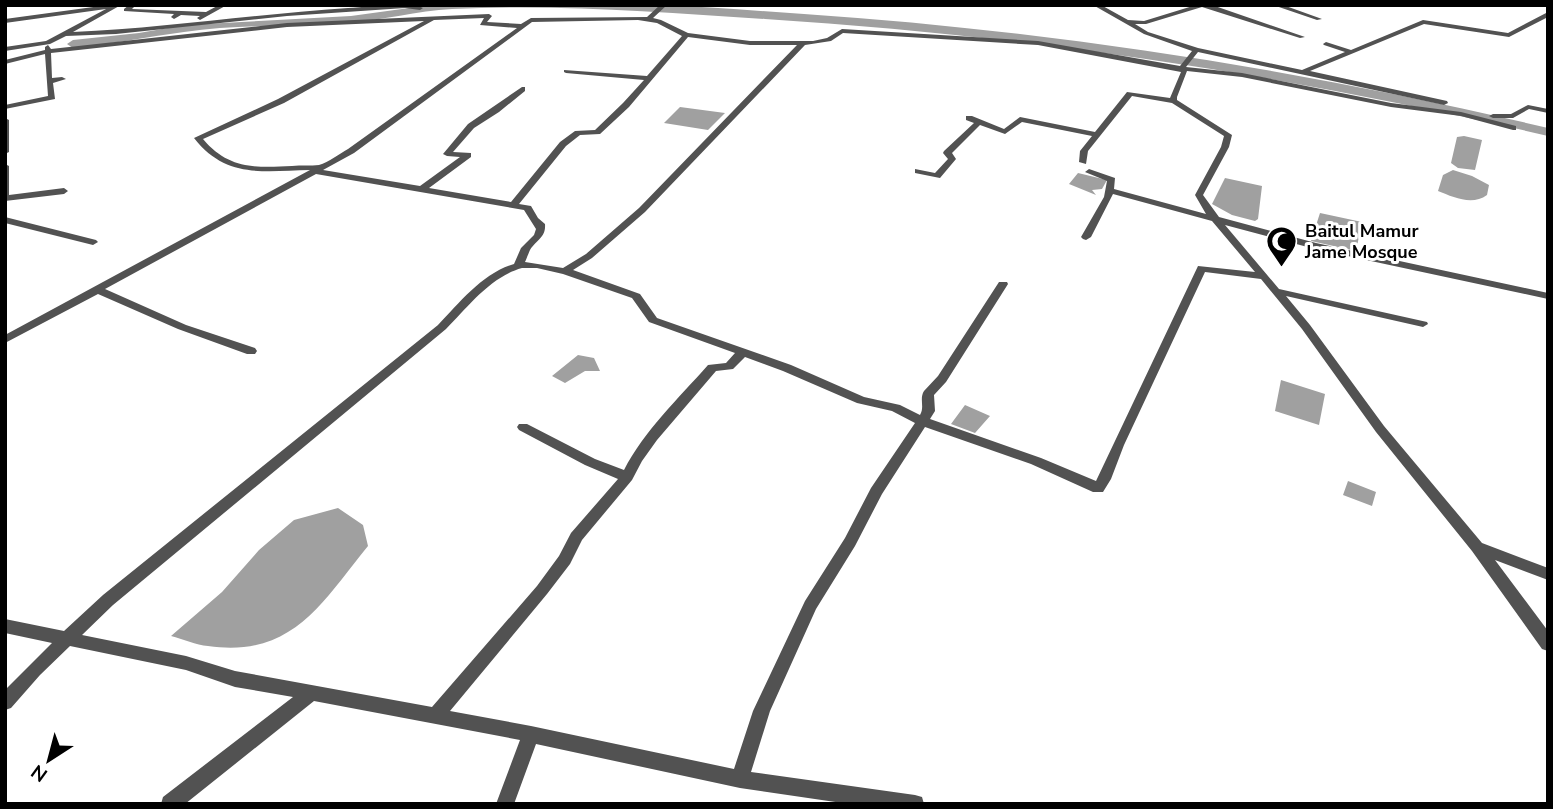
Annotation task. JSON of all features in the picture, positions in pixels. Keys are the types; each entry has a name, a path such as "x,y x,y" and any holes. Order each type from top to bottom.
{"street":[{"path":"133,5 127,10 207,14"},
{"path":"191,23 224,5"},
{"path":"254,17 276,5"},
{"path":"1096,5 1146,33 1196,50 1503,118 1513,116 1528,107 1548,111"},
{"path":"1122,21 1144,23 1203,5 1214,5"},
{"path":"1203,5 1302,37"},
{"path":"1276,5 1319,19"},
{"path":"5,22 116,6"},
{"path":"5,49 48,43 116,6"},
{"path":"67,34 116,32 254,17 374,10 388,6 420,8"},
{"path":"648,20 661,9"},
{"path":"364,20 374,10"},
{"path":"160,26 180,13"},
{"path":"1303,72 1423,22 1509,35 1548,14"},
{"path":"5,62 49,53 250,28 364,20 488,16 482,24 521,26"},
{"path":"5,702 108,600 442,327 485,285 519,265 526,248 539,238 541,230 528,208 319,169 268,169 225,164 198,138 293,94 436,17"},
{"path":"5,340 351,151 531,20 659,21 686,35 750,43 829,40 842,31 978,37 1038,43 1182,68 1242,75 1391,105 1448,112 1513,128"},
{"path":"513,205 563,144 578,134 597,131 626,105 686,35"},
{"path":"5,107 52,96 48,43"},
{"path":"565,271 589,256 642,210 803,43"},
{"path":"1326,44 1351,52"},
{"path":"1182,68 1196,50"},
{"path":"1174,101 1173,97 1184,72 1182,68"},
{"path":"566,71 648,78"},
{"path":"49,81 62,79"},
{"path":"423,188 468,155 447,154 471,126 522,89"},
{"path":"1083,162 1084,151 1130,94 1174,101 1228,135 1229,142 1209,172 1199,195 1328,356 1380,429 1477,547 1548,644"},
{"path":"969,118 1005,132 1020,119 1097,135"},
{"path":"5,120 5,152"},
{"path":"918,172 937,176 952,159 947,153 979,122"},
{"path":"5,166 5,196 64,191"},
{"path":"1086,237 1108,197 1112,180 1089,172"},
{"path":"1109,190 1315,246 1548,296"},
{"path":"5,220 93,242"},
{"path":"519,265 565,271 636,296 653,320 743,352 861,400 895,408 922,421 1036,461 1098,488 1104,482 1116,448 1138,409 1202,268 1265,278"},
{"path":"740,779 762,711 810,606 850,542 876,492 929,411 928,394 942,379 1003,284"},
{"path":"98,290 182,327 251,351"},
{"path":"1276,290 1423,324"},
{"path":"436,715 565,560 576,537 627,477 652,437 712,368 729,366 743,352"},
{"path":"523,427 590,462 627,477"},
{"path":"1477,547 1548,574"},
{"path":"5,626 186,663 235,679 436,715 740,779 915,804"},
{"path":"170,804 310,694"},
{"path":"505,804 531,734"}],"shaded area":[{"path":"680,107 725,113 708,130 664,123"},
{"path":"1457,137 1482,140 1475,170 1458,168 1451,163"},
{"path":"1453,170 1489,185 1487,195 1469,200 1438,191 1443,175"},
{"path":"1078,173 1107,180 1102,189 1092,190 1096,195 1069,184"},
{"path":"1225,178 1262,186 1258,219 1255,221 1232,215 1212,204"},
{"path":"1320,213 1362,222 1356,251 1311,241"},
{"path":"578,355 594,358 600,371 585,371 565,383 552,376"},
{"path":"1281,380 1325,394 1319,425 1275,411"},
{"path":"965,405 990,416 975,433 951,424"},
{"path":"1348,481 1376,492 1372,506 1343,495"},
{"path":"338,508 363,525 368,546 335,588 302,622 283,635 262,644 237,648 203,645 171,636 222,592 259,550 294,520"}],"waterway":[{"path":"73,44 139,37 185,28 351,19 450,6 598,5 701,11 900,24 1095,46 1269,73 1446,108 1548,132"}],"place":[{"name":"Baitul Mamur Jame Mosque","path":"1282,268"}]}
